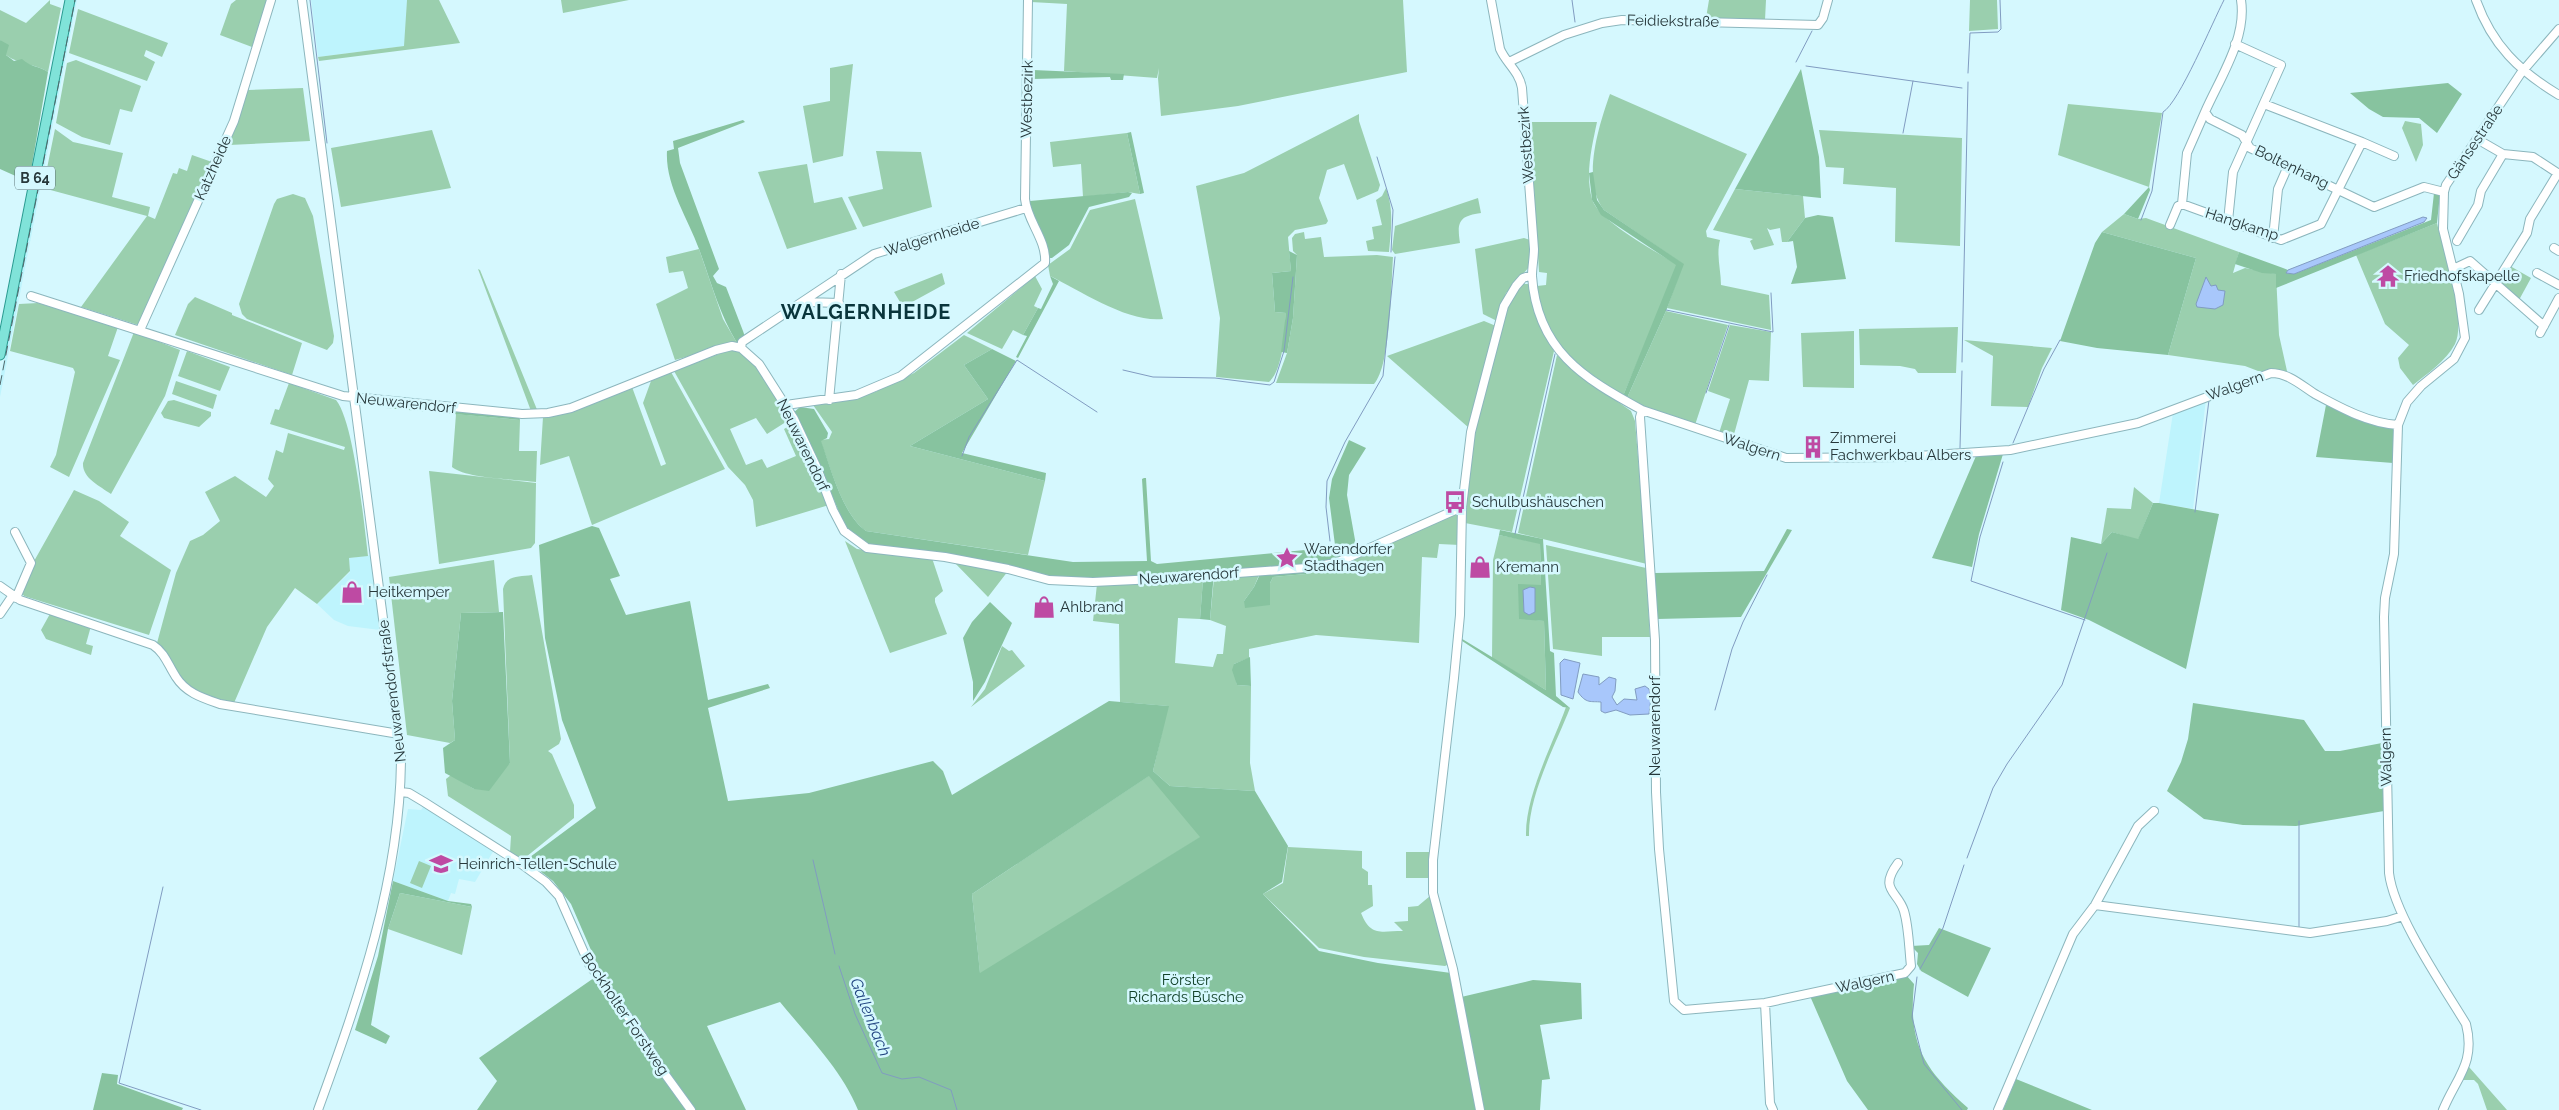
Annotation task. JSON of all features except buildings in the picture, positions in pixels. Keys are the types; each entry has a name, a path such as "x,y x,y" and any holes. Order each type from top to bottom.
{"main road":[{"name":"B 64","path":"0,355 70,0"}],"street":[{"name":"Katzheide","path":"140,330 234,121 271,0"},
{"name":"Neuwarendorfstraße","path":"302,0 353,398 399,734 401,792 396,834 368,960 318,1110"},
{"name":"Westbezirk","path":"1026,208 1028,0"},
{"name":"Westbezirk","path":"1490,0 1500,49 1520,80 1522,88 1534,249 1532,275 1542,321 1559,352 1578,370 1642,410"},
{"name":"Feidiekstraße","path":"1509,62 1564,35 1602,23 1622,20 1818,25 1823,18 1828,0"},
{"path":"2170,225 2178,206 2182,204 2187,153 2235,44 2243,15 2241,0"},
{"path":"2476,0 2493,35 2506,54 2523,71 2559,95"},
{"name":"Gänsestraße","path":"2398,425 2408,402 2421,386 2454,359 2462,344 2465,330 2443,230 2444,192 2523,71 2559,29"},
{"path":"2228,221 2233,172 2281,65 2235,44"},
{"path":"2264,104 2394,156"},
{"name":"Boltenhang","path":"2205,112 2210,119 2242,135 2250,148 2374,207 2424,188 2444,192"},
{"path":"2477,139 2503,154 2533,157 2558,173 2530,219 2527,233 2479,310"},
{"name":"Hangkamp","path":"2182,204 2281,240 2321,224 2362,142"},
{"path":"2457,240 2478,205 2481,191 2503,154"},
{"path":"2273,238 2278,189 2288,166"},
{"path":"786,404 789,402 829,400 856,395 901,376 1044,263 1041,243 1026,208"},
{"name":"Walgernheide","path":"740,348 742,342 806,302 816,290 874,254 1026,208"},
{"path":"2453,269 2470,261 2542,330 2559,298"},
{"path":"2537,272 2559,285"},
{"path":"829,400 841,274"},
{"path":"1480,1110 1453,969 1433,893 1434,852 1460,615 1462,507 1471,432 1504,306 1523,278 1532,275"},
{"name":"Neuwarendorf","path":"31,296 353,398 522,414 548,413 584,404 716,350 732,346 740,348 759,364 786,404 817,468 833,510 844,531 858,543 867,548 986,564 1049,580 1093,582 1156,579 1306,568 1336,563 1462,507"},
{"path":"806,302 839,303"},
{"name":"Walgern","path":"1642,410 1786,458 1850,458 1965,453 2010,450 2135,424 2270,373 2289,377 2349,412 2379,422 2398,425 2394,554 2385,598 2384,617 2389,873 2392,892 2403,916 2466,1024 2468,1033 2466,1064 2443,1110"},
{"name":"Neuwarendorf","path":"1642,410 1640,417 1655,640 1656,802 1674,1001 1679,1008 1684,1010 1765,1004"},
{"path":"0,614 14,597 31,563 15,532"},
{"path":"0,586 14,597 152,645 163,654 183,686 200,697 220,704 399,734"},
{"name":"Bockholter Forstweg","path":"401,792 409,793 520,863 546,882 559,896 589,964 642,1036 662,1070 691,1110"},
{"path":"1998,1110 2073,934 2095,905 2138,826 2154,811"},
{"name":"Walgern","path":"1765,1004 1906,973 1911,969 1904,910 1892,894 1890,881 1892,872 1898,863"},
{"path":"2095,905 2310,933 2387,921 2403,916"},
{"path":"1765,1004 1770,1103 1773,1110"}],"shaded area":[{"path":"74,0 77,0 0,397 0,379"},
{"path":"311,0 407,0 405,46 318,57"},
{"path":"2423,217 2427,218 2424,222 2294,274 2286,273 2288,270"},
{"path":"2206,277 2211,286 2216,285 2218,290 2225,291 2223,305 2215,309 2197,307 2196,304"},
{"path":"2206,399 2193,509 2159,503 2173,413"},
{"path":"371,555 380,630 348,626 334,620 317,604 350,572 349,558"},
{"path":"1530,587 1535,588 1535,612 1529,615 1524,612 1523,590"},
{"path":"1564,659 1580,663 1573,699 1561,695 1560,663"},
{"path":"1583,674 1599,677 1599,685 1609,677 1616,679 1615,691 1612,697 1617,705 1624,699 1637,700 1635,689 1645,686 1649,689 1651,698 1649,714 1630,715 1616,710 1605,713 1601,711 1601,702 1586,700 1578,692"},
{"name":"Heinrich-Tellen-Schule","path":"424,806 494,850 475,882 459,879 455,894 451,893 448,901 393,881 408,809 421,810"}],"green space":[{"path":"50,0 50,4 61,8 48,72 16,61 6,55 6,49 0,40 0,10 26,23"},
{"path":"236,0 267,0 252,47 220,35 231,4"},
{"path":"407,0 439,0 460,43 319,61 318,57 404,46"},
{"path":"561,0 629,0 563,13"},
{"path":"1031,0 1403,0 1407,72 1238,106 1161,116 1159,68 1157,78 1064,71 1067,4 1031,2"},
{"path":"1709,0 1766,0 1765,20 1706,18"},
{"path":"1970,0 1997,0 1998,29 1969,31"},
{"path":"78,9 168,43 162,57 146,50 144,56 155,62 147,81 69,53"},
{"path":"0,40 9,45 6,55 14,61 22,59 28,64 48,72 29,182 0,169"},
{"path":"76,60 141,86 132,112 120,109 110,145 82,137 56,123 67,63"},
{"path":"853,64 843,156 813,163 803,106 830,101 830,68"},
{"path":"1801,69 1819,157 1821,198 1735,189"},
{"path":"1033,70 1124,74 1123,80 1111,80 1110,77 1033,79"},
{"path":"2448,83 2462,94 2437,133 2419,118 2383,117 2369,109 2350,93"},
{"path":"303,88 310,141 229,145 248,90"},
{"path":"1610,94 1747,154 1706,231 1707,237 1720,240 1721,285 1769,295 1771,330 1667,308 1683,264 1604,210 1597,198 1593,169 1594,153 1601,121"},
{"path":"2068,104 2162,113 2149,187 2058,155"},
{"path":"1359,114 1359,121 1380,185 1378,191 1357,200 1344,164 1327,170 1319,198 1328,221 1326,224 1295,230 1288,237 1291,271 1272,273 1275,312 1286,313 1282,350 1274,376 1269,382 1216,377 1220,318 1196,186 1244,173"},
{"path":"743,120 745,122 678,148 680,163 719,269 713,276 717,283 726,287 745,337 737,343 720,309 699,249 673,189 667,164 667,151 674,149 673,141"},
{"path":"2405,121 2421,124 2423,145 2416,162 2402,128"},
{"path":"1530,122 1597,122 1589,170 1590,189 1596,207 1616,226 1676,264 1677,268 1623,396 1592,374 1566,352 1555,338 1541,306 1537,286 1546,285 1547,273 1539,272"},
{"path":"55,129 73,142 123,153 112,197 150,207 148,216 155,219 173,173 177,174 179,168 187,171 192,155 212,162 138,325 81,307 147,216 43,188"},
{"path":"432,130 451,188 341,207 331,148"},
{"path":"1819,130 1962,138 1960,246 1895,242 1896,188 1843,184 1844,168 1826,167"},
{"path":"1131,132 1144,193 1140,194 1127,133"},
{"path":"1127,133 1140,194 1128,192 1083,197 1081,164 1053,167 1050,142"},
{"path":"876,151 921,152 932,207 863,227 848,197 883,189"},
{"path":"807,164 814,203 842,197 857,229 787,249 758,172"},
{"path":"1593,172 1597,200 1604,210 1684,264 1666,311 1627,398 1623,396 1676,265 1601,215 1592,200 1589,173"},
{"path":"2149,187 2150,190 2138,219 2124,214"},
{"path":"1386,188 1391,212 1389,252 1368,251 1366,241 1374,239 1372,227 1382,225 1376,200 1382,196"},
{"path":"1735,189 1803,196 1805,218 1787,242 1782,242 1780,228 1770,230 1767,228 1774,245 1754,250 1750,241 1753,239 1713,230"},
{"path":"1132,193 1129,197 1089,207 1069,245 1052,258 1047,258 1027,205 1030,201"},
{"path":"2434,193 2440,194 2437,223 2276,288 2276,274 2262,273 2235,264 2239,252 2288,270 2286,273 2294,274 2431,220"},
{"path":"293,194 305,198 313,216 334,336 333,343 327,350 247,319 242,314 239,304 274,204 277,199"},
{"path":"1478,198 1481,213 1473,214 1463,219 1459,226 1460,243 1395,254 1392,250 1395,226"},
{"path":"1135,199 1163,319 1149,319 1120,311 1050,276 1048,265 1070,249 1090,210"},
{"path":"2124,214 2138,219 2146,218 2239,252 2233,273 2245,268 2276,274 2279,335 2287,371 2258,371 2245,366 2168,355 2196,258 2102,232"},
{"path":"1818,215 1833,217 1846,279 1791,284 1797,267 1793,241 1787,242 1805,218"},
{"path":"2437,223 2453,285 2458,333 2455,344 2447,356 2413,385 2400,368 2398,358 2409,345 2385,324 2356,255"},
{"path":"1304,232 1305,239 1321,237 1324,257 1377,255 1393,257 1387,343 1380,374 1374,384 1276,383 1287,353 1293,318 1297,255 1293,251 1292,238 1295,234"},
{"path":"2102,232 2196,258 2168,355 2097,348 2060,341 2095,243"},
{"path":"1524,238 1530,240 1530,266 1506,293 1497,321 1483,314 1475,249"},
{"path":"699,249 723,319 737,343 675,360 656,304 688,288 683,271 669,273 666,257"},
{"path":"1289,251 1297,255 1293,318 1287,353 1281,352 1286,313 1275,312 1272,273 1291,271"},
{"path":"2510,266 2531,278 2519,300 2501,282"},
{"path":"478,269 480,270 538,412 531,411"},
{"path":"942,273 945,284 903,307 894,292"},
{"path":"1035,276 1042,289 1034,306 1038,308 1023,335 1013,330 1002,349 967,333"},
{"path":"1050,276 1059,281 1018,358 1016,357 1027,336 1023,335 1038,308 1041,309 1053,284"},
{"path":"1523,284 1530,284 1539,323 1554,351 1512,532 1465,523 1465,519 1474,433 1506,309 1511,297"},
{"path":"195,297 232,313 232,315 302,343 292,375 175,335 188,304"},
{"path":"38,303 118,327 108,356 120,360 69,477 50,467 56,455 75,372 73,368 10,351 19,304"},
{"path":"1666,311 1728,325 1695,425 1641,406 1627,398"},
{"path":"1484,321 1496,326 1469,428 1387,356"},
{"path":"1730,325 1771,332 1769,381 1749,380 1733,438 1719,433 1730,399 1708,391"},
{"path":"1958,327 1956,373 1918,373 1915,369 1900,366 1860,365 1859,329"},
{"path":"1854,331 1854,388 1803,387 1801,333"},
{"path":"134,332 180,350 165,396 111,494 97,485 85,473 83,463"},
{"path":"964,335 992,349 964,365 988,399 910,446 1045,481 1028,555 866,531 850,514 838,490 820,440 829,439 832,432 813,405 875,392 914,373"},
{"path":"1964,340 2052,348 2042,368 2028,407 1991,406 1993,356"},
{"path":"732,349 751,359 759,368 790,417 789,420 767,434 756,418 730,429 746,465 762,459 767,468 796,456 784,429 794,423 829,505 756,527 753,500 745,485 728,467 674,371"},
{"path":"992,349 1016,361 962,453 1046,473 1045,481 910,446 988,399 964,365"},
{"path":"187,351 230,367 220,391 178,376"},
{"path":"1557,355 1571,369 1631,411 1635,421 1647,564 1518,533"},
{"path":"671,372 725,469 592,525 569,456 540,465 543,417 572,411 632,387 661,466 666,464 643,403 651,381"},
{"path":"176,381 217,395 213,409 172,394"},
{"path":"289,383 336,400 342,412 353,450 368,556 349,558 350,571 317,604 295,588 267,627 234,703 207,696 185,684 169,657 157,643 176,573 190,541 203,535 220,521 205,492 235,476 266,497 274,486 268,479 276,450 283,453 288,433 344,450 345,447 270,424 275,409 279,410"},
{"path":"174,400 211,412 211,416 199,427 164,418 161,413 168,401"},
{"path":"2326,405 2348,415 2393,429 2393,463 2316,457"},
{"path":"403,407 519,417 520,420 386,408"},
{"path":"800,407 814,409 828,433 827,438 821,441 838,490 850,514 866,531 1073,562 1147,561 1142,479 1144,478 1146,478 1151,561 1157,564 1327,548 1335,545 1329,498 1332,479 1349,440 1366,448 1349,475 1347,495 1357,551 1336,560 1312,564 1306,574 1273,577 1270,583 1270,605 1245,608 1244,601 1260,574 1214,572 1210,620 1200,619 1203,579 1059,578 905,549 862,543 847,531 811,445 793,413"},
{"path":"456,414 520,420 519,451 537,451 536,482 480,476 459,471 452,467"},
{"path":"2003,454 1979,534 1972,567 1932,558 1976,456"},
{"path":"429,471 536,483 535,543 531,548 439,564"},
{"path":"2134,487 2153,503 2138,540 2112,532 2101,544 2107,508 2131,509"},
{"path":"74,490 99,501 129,522 120,536 171,570 149,635 24,596 21,592 33,563"},
{"path":"2153,503 2219,514 2186,669 2089,620 2061,610 2071,537 2101,544 2112,532 2138,539"},
{"path":"1455,512 1460,514 1460,545 1439,544 1437,558 1422,557 1419,643 1316,635 1249,649 1249,658 1234,664 1237,685 1251,686 1250,763 1255,791 1170,786 1153,771 1168,706 1120,702 1119,624 1093,621 1097,584 1203,579 1200,619 1178,618 1175,663 1213,667 1217,654 1223,654 1226,626 1210,620 1214,578 1259,575 1254,587 1244,601 1270,605 1270,583 1273,577 1306,574 1346,563"},
{"name":"Förster Richards Büsche","path":"592,526 599,528 620,576 610,579 626,615 690,601 708,700 768,684 770,688 708,708 728,801 809,793 933,761 943,771 952,795 1109,701 1169,706 1153,771 1170,786 1255,791 1288,846 1282,882 1263,894 1319,951 1378,963 1451,973 1457,998 1533,980 1581,983 1582,1019 1540,1025 1550,1079 1542,1080 1540,1110 858,1110 843,1081 833,1067 780,1002 707,1026 746,1110 477,1110 497,1081 479,1058 601,973 571,904 553,881 526,860 596,808 562,720 545,638 539,545","holes":["1149,776 1200,837 980,973 972,894"]},
{"path":"1787,529 1792,530 1741,617 1657,619 1655,573 1764,571"},
{"path":"1500,530 1543,539 1550,651 1554,653 1556,696 1570,708 1563,707 1459,639 1459,637 1546,690 1544,621 1519,619 1518,584 1541,585 1540,544 1499,535"},
{"path":"1499,535 1540,543 1541,585 1519,585 1519,618 1544,621 1546,690 1492,658 1493,560"},
{"path":"845,541 857,549 932,558 943,591 935,598 935,602 947,634 890,653"},
{"path":"1546,545 1646,568 1650,637 1602,637 1602,656 1553,649"},
{"path":"494,560 499,612 461,613 452,701 455,740 450,743 407,735 389,577"},
{"path":"953,561 1008,571 988,597"},
{"path":"532,575 561,739 559,744 548,751 552,754 574,805 574,818 526,857 519,858 510,852 511,836 448,796 446,779 451,775 474,789 510,763 503,589 510,579"},
{"path":"990,602 1012,623 985,682 973,701 973,682 963,638 972,622"},
{"path":"51,612 91,626 86,644 93,646 91,655 46,639 41,630"},
{"path":"503,612 510,763 489,791 474,789 445,773 443,748 455,740 452,701 461,613"},
{"path":"1002,646 1009,651 1012,650 1025,666 971,707 985,689"},
{"path":"1250,657 1251,686 1237,685 1232,670 1234,664"},
{"path":"2193,703 2304,720 2325,751 2340,751 2382,743 2384,811 2296,826 2243,825 2204,819 2167,791 2181,762 2188,739"},
{"path":"1566,707 1570,708 1538,788 1533,804 1529,836 1526,836 1530,804 1540,771"},
{"path":"1150,775 1201,837 980,974 972,894"},
{"path":"1288,847 1362,851 1362,868 1368,872 1368,885 1372,885 1373,906 1361,913 1369,926 1377,931 1403,931 1394,922 1408,921 1408,907 1418,906 1430,896 1449,964 1445,966 1364,957 1319,948 1263,894 1283,883"},
{"path":"1406,852 1432,852 1429,878 1406,878"},
{"path":"419,861 431,866 422,888 410,883"},
{"path":"393,881 448,901 471,904 472,907 400,893 388,929 371,1025 390,1036 386,1044 355,1030 378,956"},
{"path":"400,893 472,907 462,955 388,929"},
{"path":"1939,928 1991,948 1968,997 1921,971 1917,964 1918,953 1911,946 1929,945"},
{"path":"1906,975 1914,984 1914,1024 1922,1054 1940,1081 1968,1108 1967,1110 1868,1110 1847,1081 1810,996"},
{"path":"2469,1067 2507,1110 2487,1110 2478,1084 2474,1080 2462,1080"},
{"path":"102,1073 118,1075 117,1084 183,1108 182,1110 93,1110"},
{"path":"2016,1079 2092,1110 2003,1110"}],"waterway":[{"path":"310,0 327,143"},
{"path":"1572,0 1575,22"},
{"path":"1968,73 1970,33 1998,32 2001,29 2000,0"},
{"path":"2141,220 2152,191 2163,112 2178,94 2224,0"},
{"path":"1796,62 1812,31"},
{"path":"1806,66 1962,88"},
{"path":"1903,133 1913,81"},
{"path":"1962,362 1968,82"},
{"path":"1377,157 1393,210 1391,252"},
{"path":"1330,541 1326,507 1327,481 1345,442 1383,376 1395,257"},
{"path":"1123,370 1153,377 1215,378 1270,385 1274,382 1284,351 1293,277"},
{"path":"1666,310 1773,332 1771,293"},
{"path":"1706,393 1729,325"},
{"path":"2013,443 2044,369 2060,340"},
{"path":"1515,534 1555,354"},
{"path":"962,456 969,437 1017,360 1097,412"},
{"path":"1960,448 1962,371"},
{"path":"2195,512 2209,400"},
{"path":"2003,462 1980,537 1971,581 2085,620"},
{"path":"1967,858 1993,788 2007,764 2062,685 2107,553"},
{"path":"1715,710 1732,649 1743,622 1767,575"},
{"path":"2299,821 2299,929"},
{"name":"Gallenbach","path":"813,860 835,954"},
{"path":"1920,969 1943,928 1964,865"},
{"path":"163,887 119,1083 201,1110"},
{"name":"Gallenbach","path":"839,966 855,1014 882,1073 902,1079 919,1077 951,1090 957,1110"},
{"path":"1917,977 1912,1017 1924,1064 1962,1110"}],"railway":[{"path":"0,385 75,0"}],"place":[{"name":"Friedhofskapelle","path":"2388,276"},
{"name":"Zimmerei Fachwerkbau Albers","path":"1813,447"},
{"name":"Schulbushäuschen","path":"1455,502"},
{"name":"Warendorfer Stadthagen","path":"1287,558"},
{"name":"Kremann","path":"1480,567"},
{"name":"Heitkemper","path":"352,592"},
{"name":"Ahlbrand","path":"1044,607"},
{"name":"Heinrich-Tellen-Schule","path":"441,864"}],"district":[{"name":"WALGERNHEIDE","path":"866,312"}]}
